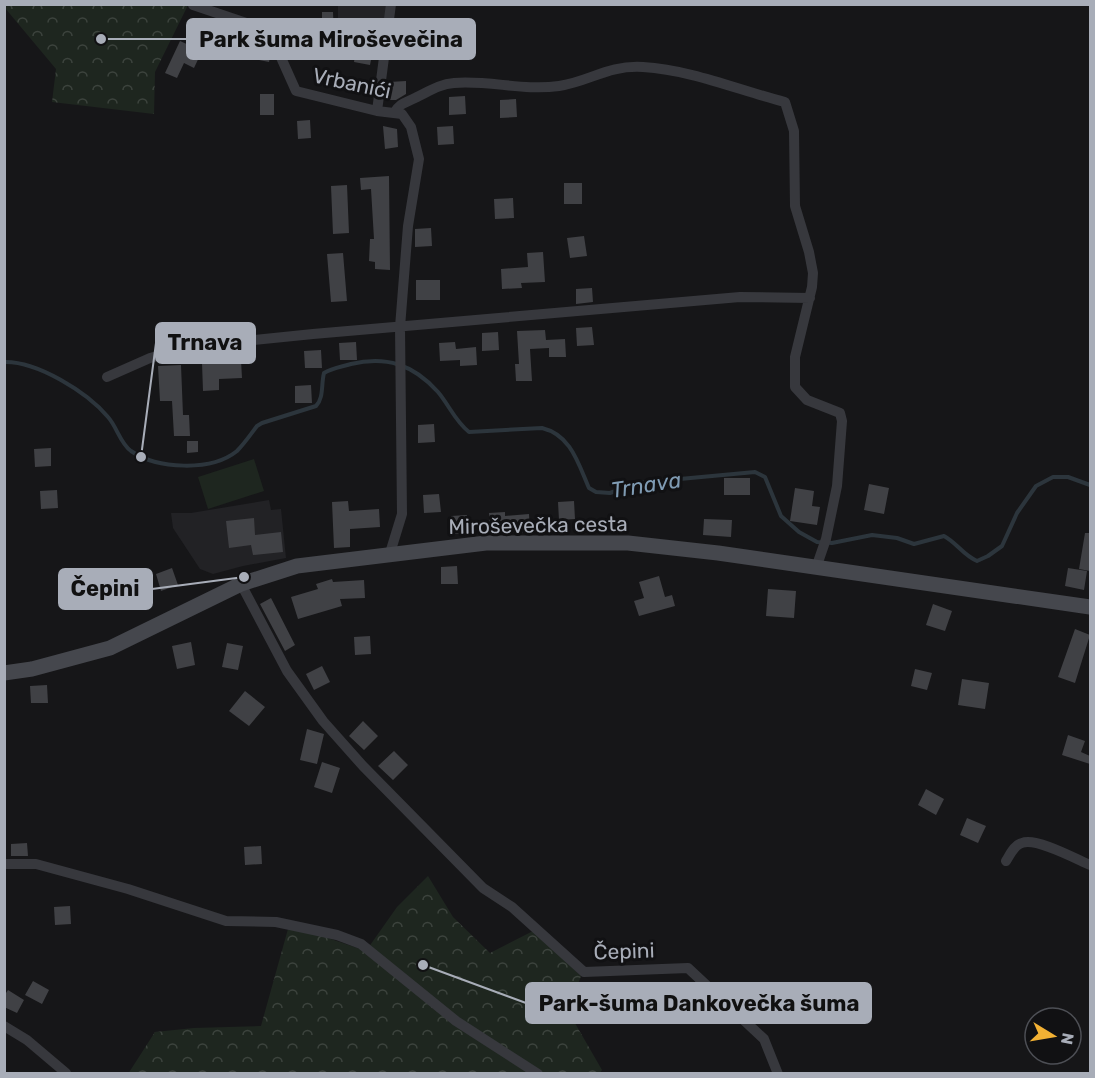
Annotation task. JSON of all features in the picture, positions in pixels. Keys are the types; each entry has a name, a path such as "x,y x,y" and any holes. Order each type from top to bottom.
{"main road":[{"name":"Miroševečka cesta","path":"4,673 33,669 110,648 241,584 297,566 486,543 627,543 718,553 1090,607"}],"street":[{"path":"377,111 391,4"},
{"name":"Vrbanići","path":"193,5 270,33 296,91 377,111 402,114 411,127 419,159 408,226 400,327 402,514 390,554"},
{"path":"394,113 399,105 432,88 453,83 550,87 578,82 617,68 633,67 664,69 738,87 785,102 794,131 795,206 813,273 810,298 795,357 795,387 807,400 840,413 842,421 837,486 816,568"},
{"path":"107,377 150,358 193,346 740,297 810,298"},
{"name":"Čepini","path":"241,584 287,671 323,721 363,766 483,888 512,907 584,972 688,968 764,1039 778,1074"},
{"path":"1006,861 1018,845 1022,842 1030,842 1090,865"},
{"path":"4,864 36,864 128,889 226,921 276,922 337,935 361,944 456,1021 538,1074"},
{"path":"4,1026 27,1040 66,1073"}],"shaded area":[{"path":"338,5 389,5 386,27 338,24"},
{"path":"269,500 271,510 281,509 286,558 213,574 200,569 173,528 171,513 191,513"}],"green space":[{"path":"4,5 188,5 155,72 154,114 52,102 56,69"},
{"path":"254,459 264,491 208,509 198,477"},
{"path":"428,876 453,917 490,953 533,931 581,976 568,1011 602,1070 599,1074 128,1074 155,1032 261,1026 288,929 322,936 366,951 397,907"}],"building":[{"path":"322,12 333,12 335,57 323,58 323,48 296,46 297,26 322,27"},
{"path":"250,37 266,41 271,53 269,62 245,57"},
{"path":"180,41 202,51 194,68 184,63 177,78 165,73"},
{"path":"357,42 374,45 370,65 354,62"},
{"path":"406,81 406,94 396,100 390,100 389,82"},
{"path":"260,94 274,94 274,115 260,115"},
{"path":"465,96 466,114 449,115 449,97"},
{"path":"516,99 517,117 500,118 500,100"},
{"path":"310,120 311,138 298,139 297,121"},
{"path":"383,126 397,129 398,147 385,149"},
{"path":"453,126 454,144 438,145 437,127"},
{"path":"389,176 390,270 375,269 375,262 369,261 370,239 374,239 371,189 361,190 360,178"},
{"path":"564,183 582,183 582,204 564,204"},
{"path":"347,185 349,233 333,234 331,186"},
{"path":"513,198 514,218 495,219 494,199"},
{"path":"431,228 432,246 415,247 415,229"},
{"path":"584,236 587,256 570,258 567,238"},
{"path":"543,252 545,282 521,283 522,288 502,289 501,269 528,267 527,253"},
{"path":"343,253 347,301 331,302 327,254"},
{"path":"416,280 440,280 440,300 416,300"},
{"path":"592,288 593,302 576,304 576,289"},
{"path":"592,327 594,345 577,346 576,328"},
{"path":"545,330 546,340 565,339 566,357 549,357 549,348 530,349 532,381 516,381 515,364 519,364 517,331"},
{"path":"498,332 499,350 482,351 482,333"},
{"path":"356,342 357,360 340,360 339,343"},
{"path":"455,342 456,349 476,347 477,365 460,366 460,360 440,361 439,343"},
{"path":"321,350 322,368 305,368 304,351"},
{"path":"241,360 242,378 219,379 219,390 203,391 202,363"},
{"path":"181,365 183,415 189,415 190,436 174,436 172,401 160,401 158,366"},
{"path":"311,385 312,403 295,403 295,386"},
{"path":"434,424 435,442 418,443 418,425"},
{"path":"187,441 198,441 198,452 187,453"},
{"path":"51,448 51,466 35,467 34,449"},
{"path":"724,478 750,478 750,495 724,495"},
{"path":"869,484 889,488 884,514 864,510"},
{"path":"795,488 814,491 812,506 820,507 817,525 790,521"},
{"path":"57,490 58,508 41,509 40,491"},
{"path":"439,494 441,512 424,513 423,495"},
{"path":"348,501 349,511 379,509 380,527 350,529 350,547 334,548 332,502"},
{"path":"574,501 575,519 559,520 558,502"},
{"path":"505,512 505,516 529,514 530,532 513,533 513,529 490,531 489,513"},
{"path":"467,515 468,533 452,534 451,516"},
{"path":"254,518 255,535 281,532 283,552 253,555 251,545 229,548 226,521"},
{"path":"704,519 732,520 731,537 703,535"},
{"path":"1085,533 1090,533 1090,571 1079,569"},
{"path":"457,566 458,584 441,584 441,567"},
{"path":"172,568 178,585 161,591 156,574"},
{"path":"1068,568 1087,571 1084,590 1065,586"},
{"path":"659,576 665,597 672,595 675,606 639,616 634,601 644,598 639,582"},
{"path":"332,579 333,582 364,580 365,598 340,599 342,606 298,619 291,597 318,589 316,584"},
{"path":"768,589 796,591 794,618 766,616"},
{"path":"271,598 295,645 285,651 260,604"},
{"path":"933,604 952,611 945,631 926,625"},
{"path":"1075,629 1090,635 1075,683 1058,677"},
{"path":"370,636 371,654 355,655 354,637"},
{"path":"191,642 195,665 177,669 172,646"},
{"path":"227,643 243,646 238,670 222,667"},
{"path":"322,666 330,682 314,690 306,674"},
{"path":"915,669 932,673 927,690 911,686"},
{"path":"962,679 989,683 985,709 958,705"},
{"path":"47,685 48,703 31,703 30,686"},
{"path":"245,691 265,707 249,726 229,711"},
{"path":"363,721 378,736 364,750 349,736"},
{"path":"307,729 324,734 317,764 300,760"},
{"path":"1068,735 1085,741 1081,752 1090,756 1090,764 1062,755"},
{"path":"394,751 408,765 393,780 378,766"},
{"path":"322,762 340,768 332,793 314,787"},
{"path":"926,789 944,799 936,815 918,805"},
{"path":"967,818 986,826 978,843 960,835"},
{"path":"27,843 28,856 11,856 11,844"},
{"path":"261,846 262,864 245,865 244,847"},
{"path":"70,906 71,924 55,925 54,907"},
{"path":"33,981 49,990 42,1004 25,995"},
{"path":"8,990 24,1000 17,1013 4,1007 4,996"}],"waterway":[{"name":"Trnava","path":"4,362 17,363 46,372 75,388 108,417 124,444 131,451 155,462 184,466 199,465 226,458 237,451 262,423 316,406 321,395 324,373 327,371 364,362 398,364 429,382 469,432 542,428 560,437 572,451 589,488 596,492 610,493 637,483 755,472 765,477 781,516 799,532 817,542 832,543 872,535 897,538 914,544 944,536 977,561 1002,546 1017,513 1036,486 1053,477 1068,477 1090,485"}],"place":[{"name":"Park šuma Miroševečina","path":"101,39"},
{"name":"Trnava","path":"141,457"},
{"name":"Čepini","path":"244,577"},
{"name":"Park-šuma Dankovečka šuma","path":"423,965"}]}
